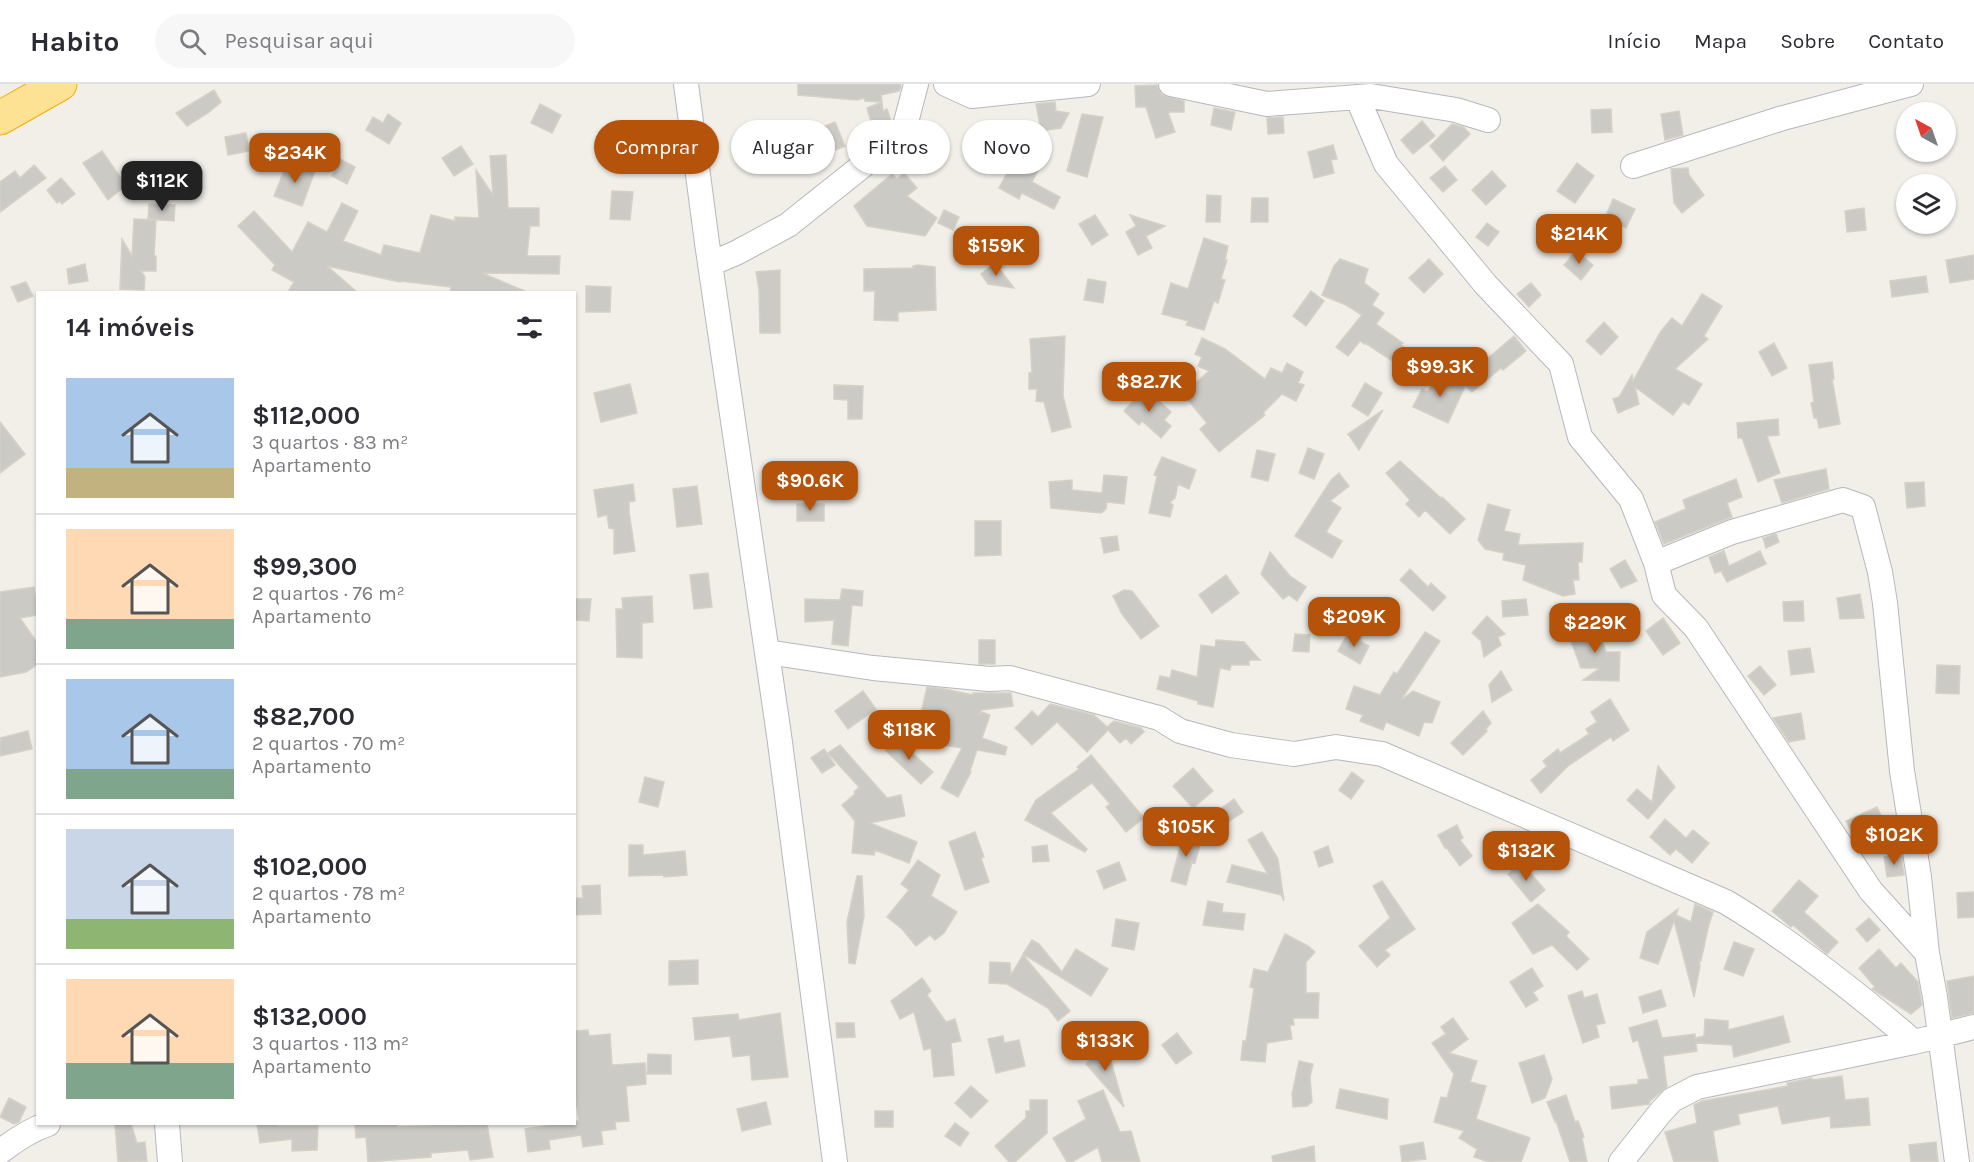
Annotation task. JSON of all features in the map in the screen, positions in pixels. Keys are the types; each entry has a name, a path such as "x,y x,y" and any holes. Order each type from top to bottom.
{"highway":[{"path":"0,93 16,84"},
{"path":"0,118 60,84"}],"street":[{"path":"686,84 779,735 835,1162"},
{"path":"710,264 788,225 901,135 916,84"},
{"path":"946,84 972,96 1088,84"},
{"path":"1171,84 1267,104 1371,96 1456,110 1488,120"},
{"path":"1633,166 1783,118 1911,84"},
{"path":"1357,98 1386,164 1486,285 1561,364 1580,437 1631,499 1656,563 1664,595 1695,628 1871,891 1927,952"},
{"path":"1656,563 1732,532 1842,500 1863,507 1880,572 1885,603 1902,771 1919,877 1927,952 1957,1162"},
{"path":"766,652 873,668 990,679 1010,678 1159,718 1180,731 1231,745 1294,754 1336,747 1382,754 1726,902 1754,919 1875,1009 1914,1042"},
{"path":"1622,1162 1672,1100 1697,1087 1974,1028"},
{"path":"0,1152 35,1128 45,1125"},
{"path":"167,1125 170,1162"}],"building":[{"path":"798,84 900,84 901,87 899,91 881,95 882,102 865,101 864,98 857,100 798,95"},
{"path":"1157,85 1162,95 1184,101 1184,112 1168,112 1175,132 1156,138 1146,107 1136,107 1135,86"},
{"path":"214,90 221,102 187,126 176,113"},
{"path":"882,102 883,111 887,109 891,120 871,120 867,108"},
{"path":"1055,102 1056,111 1069,113 1061,128 1052,129 1052,120 1039,120 1036,104"},
{"path":"540,104 561,115 552,133 531,123"},
{"path":"1214,108 1235,112 1231,130 1211,125"},
{"path":"1611,109 1612,132 1592,133 1591,110"},
{"path":"1679,111 1683,135 1665,140 1661,114"},
{"path":"388,114 401,123 389,144 366,130 373,117 383,123"},
{"path":"1082,114 1103,117 1087,177 1067,171"},
{"path":"1283,117 1284,133 1268,134 1267,118"},
{"path":"1422,121 1435,136 1413,154 1401,140"},
{"path":"835,122 845,146 835,150"},
{"path":"1452,124 1463,127 1470,134 1443,161 1430,146"},
{"path":"246,133 249,151 228,155 225,137"},
{"path":"1333,145 1337,159 1331,160 1334,173 1314,178 1308,152"},
{"path":"461,146 473,164 454,176 442,158"},
{"path":"102,151 126,185 108,200 83,163"},
{"path":"506,155 508,208 539,208 539,226 530,226 527,256 560,256 559,274 482,273 525,291 450,291 451,287 400,282 327,266 356,291 289,291 294,282 272,270 275,265 238,226 254,211 292,252 308,222 327,232 342,203 358,211 343,241 381,255 384,245 420,253 431,215 455,221 455,217 479,218 476,170 493,195 490,156"},
{"path":"340,159 355,167 347,184 332,176"},
{"path":"288,161 315,171 302,206 274,196"},
{"path":"1577,163 1594,176 1575,203 1557,191"},
{"path":"34,165 46,178 0,212 0,182 15,171 20,178"},
{"path":"1445,166 1457,180 1443,192 1430,178"},
{"path":"1688,168 1689,175 1704,195 1682,213 1674,203 1671,169"},
{"path":"1492,171 1506,186 1486,205 1472,190"},
{"path":"892,174 897,179 905,174 917,188 907,196 937,218 925,236 867,226 854,206"},
{"path":"1007,174 1036,174 1032,182 1060,197 1054,209 1022,193 1019,199 999,188"},
{"path":"61,178 75,194 62,204 60,201 57,203 47,190"},
{"path":"612,191 633,192 630,220 610,219"},
{"path":"1207,195 1221,196 1220,222 1206,222"},
{"path":"1252,198 1268,198 1268,222 1251,222"},
{"path":"1613,199 1635,209 1626,228 1605,218"},
{"path":"149,204 175,205 174,221 148,219"},
{"path":"1864,208 1866,230 1847,232 1845,211"},
{"path":"944,210 959,217 953,230 938,223"},
{"path":"1095,215 1108,235 1092,245 1079,224"},
{"path":"1130,215 1165,226 1146,236 1152,248 1138,255 1126,232 1136,226"},
{"path":"134,219 156,220 154,256 156,256 156,271 141,271 145,277 144,290 120,289 122,239 132,256"},
{"path":"1487,223 1499,232 1488,246 1476,237"},
{"path":"1204,238 1228,246 1225,260 1227,260 1221,279 1225,280 1218,303 1214,301 1204,330 1186,325 1188,321 1162,314 1171,283 1188,289"},
{"path":"1576,251 1593,265 1581,280 1564,265"},
{"path":"1974,255 1974,279 1950,283 1946,260"},
{"path":"1340,259 1368,269 1364,283 1379,294 1372,305 1384,313 1376,324 1403,343 1401,345 1407,349 1397,364 1360,341 1348,356 1336,347 1362,315 1322,295 1334,266"},
{"path":"1429,259 1443,274 1424,293 1409,278"},
{"path":"995,263 1014,288 988,284 981,274"},
{"path":"85,264 88,281 69,284 67,269"},
{"path":"918,265 935,267 936,310 898,312 898,321 874,320 875,291 864,291 864,269 913,268"},
{"path":"780,270 780,333 760,333 759,290 756,272"},
{"path":"1926,276 1928,292 1892,297 1890,281"},
{"path":"1088,279 1106,282 1103,303 1084,300"},
{"path":"26,282 33,296 18,302 11,287"},
{"path":"1531,283 1541,295 1529,307 1517,294"},
{"path":"586,286 611,287 610,312 586,312"},
{"path":"1311,291 1324,301 1306,326 1293,316"},
{"path":"1702,294 1722,306 1704,336 1708,339 1675,369 1702,384 1689,405 1683,402 1673,415 1635,387 1639,404 1618,413 1613,399 1619,397 1632,375 1633,381 1661,331 1672,318 1682,326"},
{"path":"1604,322 1618,337 1601,355 1586,341"},
{"path":"1065,336 1063,396 1071,427 1052,432 1044,402 1036,401 1037,389 1029,389 1029,373 1032,373 1030,339"},
{"path":"1514,336 1526,351 1472,392 1461,381"},
{"path":"1202,338 1225,349 1265,379 1271,368 1282,373 1287,363 1303,372 1298,383 1304,385 1296,401 1282,394 1263,413 1265,415 1219,452 1200,429 1207,423 1183,394 1209,371 1198,366 1202,357 1195,354"},
{"path":"1774,343 1787,368 1772,376 1759,352"},
{"path":"1832,362 1834,379 1832,379 1840,424 1819,428 1811,403 1814,402 1809,365"},
{"path":"1437,373 1465,386 1448,423 1413,407 1422,389 1428,392"},
{"path":"1365,383 1382,393 1368,416 1352,406"},
{"path":"630,384 637,413 601,422 594,393"},
{"path":"834,385 863,386 862,419 848,419 848,400 834,399"},
{"path":"1145,388 1171,412 1164,420 1171,426 1161,438 1142,421 1139,425 1124,411"},
{"path":"1383,410 1359,450 1348,434"},
{"path":"1778,419 1779,435 1767,436 1780,473 1758,482 1742,438 1738,438 1737,423"},
{"path":"0,422 25,454 0,473"},
{"path":"1308,448 1324,454 1314,479 1299,473"},
{"path":"1257,450 1275,454 1268,481 1251,477"},
{"path":"1162,457 1196,470 1189,489 1178,484 1175,498 1170,502 1173,505 1170,517 1149,513 1157,476 1154,475"},
{"path":"1400,461 1465,519 1450,534 1425,510 1419,517 1406,504 1410,500 1386,473"},
{"path":"1826,469 1829,489 1782,503 1774,480"},
{"path":"1339,473 1349,486 1330,501 1341,508 1326,532 1342,541 1332,558 1295,536 1331,480"},
{"path":"1104,475 1127,477 1124,504 1107,502 1106,509 1101,513 1051,508 1049,482 1072,480 1072,490 1102,493"},
{"path":"1736,479 1742,497 1727,503 1732,517 1664,544 1655,522 1686,509 1683,500"},
{"path":"1924,482 1925,506 1907,508 1905,483"},
{"path":"633,484 635,501 629,502 629,512 635,551 614,554 614,529 609,528 607,515 598,517 594,490"},
{"path":"697,486 702,524 677,527 673,489"},
{"path":"797,504 824,504 824,521 797,521"},
{"path":"1488,504 1510,510 1504,531 1520,534 1518,545 1583,543 1582,562 1578,562 1579,580 1573,580 1575,594 1563,596 1523,580 1526,565 1503,560 1504,553 1485,549 1478,540"},
{"path":"975,521 1001,521 1001,555 975,556"},
{"path":"1776,534 1779,542 1766,548 1763,538"},
{"path":"1117,536 1119,550 1104,553 1101,538"},
{"path":"1724,551 1729,566 1760,551 1766,564 1727,582 1721,571 1715,573 1709,557"},
{"path":"1270,552 1290,576 1306,587 1297,601 1289,595 1283,599 1261,574"},
{"path":"1625,560 1637,581 1621,588 1610,569"},
{"path":"1410,569 1428,587 1431,583 1446,597 1433,611 1400,580"},
{"path":"708,573 712,607 694,609 690,575"},
{"path":"1226,575 1239,593 1212,613 1199,595"},
{"path":"34,587 36,615 20,618 36,641 36,665 26,672 0,677 0,592"},
{"path":"842,589 863,591 862,606 852,605 848,646 832,644 834,620 805,622 805,599 840,600"},
{"path":"1124,590 1132,591 1159,626 1141,639 1122,614 1113,596"},
{"path":"1860,594 1864,618 1840,619 1837,598"},
{"path":"652,596 653,622 642,623 642,658 617,657 616,609 623,609 622,598"},
{"path":"576,599 591,599 589,621 576,620"},
{"path":"1526,599 1528,615 1503,617 1502,601"},
{"path":"1803,601 1804,621 1784,621 1783,602"},
{"path":"1487,616 1505,634 1498,637 1501,645 1484,657 1481,641 1472,633"},
{"path":"1663,618 1680,643 1663,655 1646,631"},
{"path":"1590,624 1596,624 1606,652 1620,652 1619,681 1583,680 1600,668 1581,668 1568,633"},
{"path":"1349,631 1361,637 1360,641 1369,646 1360,664 1338,651"},
{"path":"1425,632 1440,641 1401,700 1413,691 1440,702 1432,723 1424,722 1419,736 1386,722 1383,730 1360,721 1363,715 1346,709 1354,686 1380,695 1394,672 1397,674"},
{"path":"1295,634 1310,635 1309,652 1293,651"},
{"path":"979,640 995,640 995,664 979,664"},
{"path":"1216,640 1244,642 1260,660 1249,660 1249,665 1231,665 1230,670 1220,668 1213,707 1157,689 1160,676 1170,678 1172,670 1197,677 1201,645 1215,647"},
{"path":"1810,648 1814,672 1791,675 1788,651"},
{"path":"1937,665 1960,666 1959,694 1936,693"},
{"path":"1760,666 1776,685 1764,695 1748,676"},
{"path":"1501,671 1512,690 1492,702 1489,685"},
{"path":"927,687 973,695 973,693 1011,693 1013,706 981,710 980,714 982,712 990,715 982,738 1007,747 1005,755 977,750 971,772 958,797 941,788 962,748 912,740 916,718 920,718"},
{"path":"863,691 876,709 848,729 835,711"},
{"path":"1610,699 1629,730 1613,741 1611,737 1568,766 1541,793 1531,780 1547,766 1543,761 1558,749 1560,753 1589,734 1586,729 1597,722 1591,712"},
{"path":"1050,704 1094,715 1107,727 1114,721 1141,728 1144,732 1131,744 1126,738 1120,743 1108,730 1087,752 1057,722 1032,745 1015,728 1032,711 1038,717"},
{"path":"1483,711 1491,723 1487,731 1463,755 1451,743"},
{"path":"1801,713 1805,739 1789,742 1773,718"},
{"path":"28,731 32,749 0,756 0,738"},
{"path":"896,738 933,772 921,784 885,750"},
{"path":"840,745 887,798 901,795 905,816 870,823 917,842 909,863 875,850 874,855 852,853 855,821 842,805 855,794 854,792 859,787 828,753"},
{"path":"824,749 835,765 822,773 811,758"},
{"path":"1091,755 1144,818 1126,832 1106,807 1110,804 1092,783 1051,813 1087,849 1085,852 1025,820 1036,800 1079,769 1077,767"},
{"path":"1658,766 1675,787 1648,819 1627,800 1637,789 1652,802"},
{"path":"1193,768 1213,791 1193,808 1173,786"},
{"path":"1352,772 1364,781 1351,799 1339,790"},
{"path":"645,777 664,782 658,807 639,802"},
{"path":"1234,799 1243,812 1228,822 1219,810"},
{"path":"1877,807 1885,824 1855,838 1846,821"},
{"path":"1665,819 1686,838 1693,830 1709,843 1692,863 1676,849 1670,855 1650,837"},
{"path":"1457,825 1463,838 1460,840 1472,856 1460,866 1445,848 1438,835"},
{"path":"975,832 984,857 981,858 989,882 965,890 949,842"},
{"path":"1262,832 1278,859 1284,901 1281,895 1227,882 1232,865 1268,874 1248,840"},
{"path":"1184,833 1202,838 1186,885 1171,881"},
{"path":"629,845 643,845 643,855 685,851 687,875 629,876"},
{"path":"1047,845 1049,861 1033,862 1032,847"},
{"path":"1328,846 1333,862 1319,867 1314,852"},
{"path":"1901,854 1904,875 1887,877 1884,857"},
{"path":"918,860 940,875 931,896 957,912 944,933 935,940 930,935 916,946 902,929 887,917 909,890 901,884"},
{"path":"1119,862 1126,880 1104,889 1097,871"},
{"path":"1521,862 1545,890 1531,902 1508,874"},
{"path":"857,876 862,876 864,916 855,964 849,963 847,922"},
{"path":"1799,880 1818,896 1804,912 1838,942 1827,954 1793,925 1791,927 1772,911"},
{"path":"1382,881 1415,929 1385,950 1390,955 1377,967 1359,946 1390,918 1373,886"},
{"path":"600,885 601,914 576,915 576,898 583,898 582,886"},
{"path":"1974,892 1974,917 1958,918 1957,893"},
{"path":"1208,901 1223,904 1222,912 1245,914 1243,930 1203,925"},
{"path":"1538,904 1569,932 1566,936 1589,959 1577,970 1552,945 1533,954 1512,923"},
{"path":"1695,904 1713,912 1701,961 1699,960 1694,997 1674,921 1658,964 1640,958 1647,932 1678,909 1676,915 1691,922"},
{"path":"1869,918 1880,930 1867,942 1856,929"},
{"path":"1116,919 1139,923 1134,950 1112,946"},
{"path":"1285,934 1315,952 1306,962 1306,993 1319,993 1318,1018 1293,1018 1294,1025 1290,1025 1292,1039 1267,1043 1265,1062 1241,1060 1254,988 1250,987 1254,969 1268,972"},
{"path":"1032,940 1039,944 1062,972 1076,949 1108,969 1091,996 1023,954"},
{"path":"1734,942 1754,949 1743,976 1724,969"},
{"path":"1879,949 1896,968 1901,963 1918,982 1922,1005 1911,1014 1872,989 1875,987 1859,968"},
{"path":"1023,955 1070,1011 1058,1021 1048,1008 1007,984 989,983 990,962 1010,963 1011,975"},
{"path":"698,960 698,984 669,985 669,961"},
{"path":"1532,968 1543,986 1533,992 1538,1000 1526,1007 1510,982"},
{"path":"1974,976 1974,1013 1952,1018 1947,981"},
{"path":"922,978 931,991 927,995 946,1022 955,1019 961,1041 951,1043 954,1075 934,1077 931,1048 924,1050 914,1012 900,1019 891,1001"},
{"path":"1661,990 1666,1006 1643,1013 1639,997"},
{"path":"1582,991 1584,998 1597,994 1605,1023 1596,1025 1599,1037 1583,1043 1568,996"},
{"path":"780,1013 788,1077 752,1080 750,1055 733,1057 730,1036 695,1040 693,1018 738,1014 739,1020"},
{"path":"1783,1016 1790,1042 1734,1057 1732,1045 1696,1043 1697,1051 1663,1056 1667,1087 1649,1104 1612,1109 1610,1087 1638,1084 1638,1080 1649,1079 1638,1040 1633,1042 1629,1028 1657,1020 1662,1038 1695,1034 1695,1038 1704,1036 1705,1019 1728,1021 1728,1030"},
{"path":"1453,1018 1468,1039 1449,1053 1477,1061 1470,1082 1486,1086 1476,1119 1530,1138 1521,1162 1489,1162 1474,1157 1477,1149 1459,1138 1464,1131 1434,1122 1441,1097 1447,1098 1454,1074 1432,1043 1446,1034 1441,1027"},
{"path":"836,1023 854,1023 855,1037 837,1038"},
{"path":"588,1030 589,1036 610,1034 612,1065 645,1063 646,1084 626,1086 629,1121 615,1122 616,1129 601,1131 603,1144 583,1147 581,1135 549,1140 550,1149 528,1152 525,1129 576,1125 576,1121 579,1121 576,1101 576,1031"},
{"path":"1177,1033 1192,1053 1176,1064 1162,1045"},
{"path":"1003,1036 1004,1043 1019,1040 1025,1066 996,1073 988,1039"},
{"path":"1106,1046 1112,1065 1124,1107 1086,1064"},
{"path":"648,1054 671,1055 671,1074 647,1074"},
{"path":"1544,1055 1552,1079 1545,1098 1532,1103 1519,1063"},
{"path":"1299,1061 1313,1064 1310,1077 1312,1102 1307,1106 1293,1107 1292,1094"},
{"path":"1842,1076 1845,1100 1868,1098 1870,1125 1831,1128 1830,1116 1782,1124 1778,1106 1738,1114 1740,1124 1713,1131 1718,1162 1674,1162 1665,1132 1697,1123 1694,1105 1702,1101 1788,1086 1787,1083 1812,1078 1812,1080"},
{"path":"971,1086 988,1101 971,1118 955,1103"},
{"path":"1340,1089 1388,1099 1387,1119 1336,1108"},
{"path":"1103,1090 1120,1132 1131,1131 1140,1162 1102,1162 1098,1147 1072,1162 1067,1162 1053,1138 1086,1119 1078,1101"},
{"path":"1566,1095 1575,1122 1578,1121 1584,1137 1582,1138 1587,1162 1570,1162 1547,1102"},
{"path":"9,1098 26,1107 19,1122 14,1124 0,1117"},
{"path":"1030,1100 1047,1100 1047,1133 1015,1162 1009,1162 995,1146 1026,1118 1026,1111 1030,1111"},
{"path":"766,1102 771,1124 742,1131 737,1109"},
{"path":"875,1111 893,1111 893,1127 875,1127"},
{"path":"955,1123 969,1133 960,1146 945,1136"},
{"path":"115,1125 131,1125 137,1143 145,1142 147,1161 118,1162"},
{"path":"257,1125 318,1126 317,1150 292,1151 292,1139 260,1143"},
{"path":"355,1125 397,1125 397,1127 487,1125 493,1157 470,1160 468,1150 431,1153 431,1157 368,1162 366,1137 356,1138"},
{"path":"1423,1142 1426,1159 1402,1162 1400,1146"},
{"path":"1936,1142 1938,1162 1911,1162 1909,1145"},
{"path":"1314,1146 1315,1162 1273,1162 1272,1156"}]}
